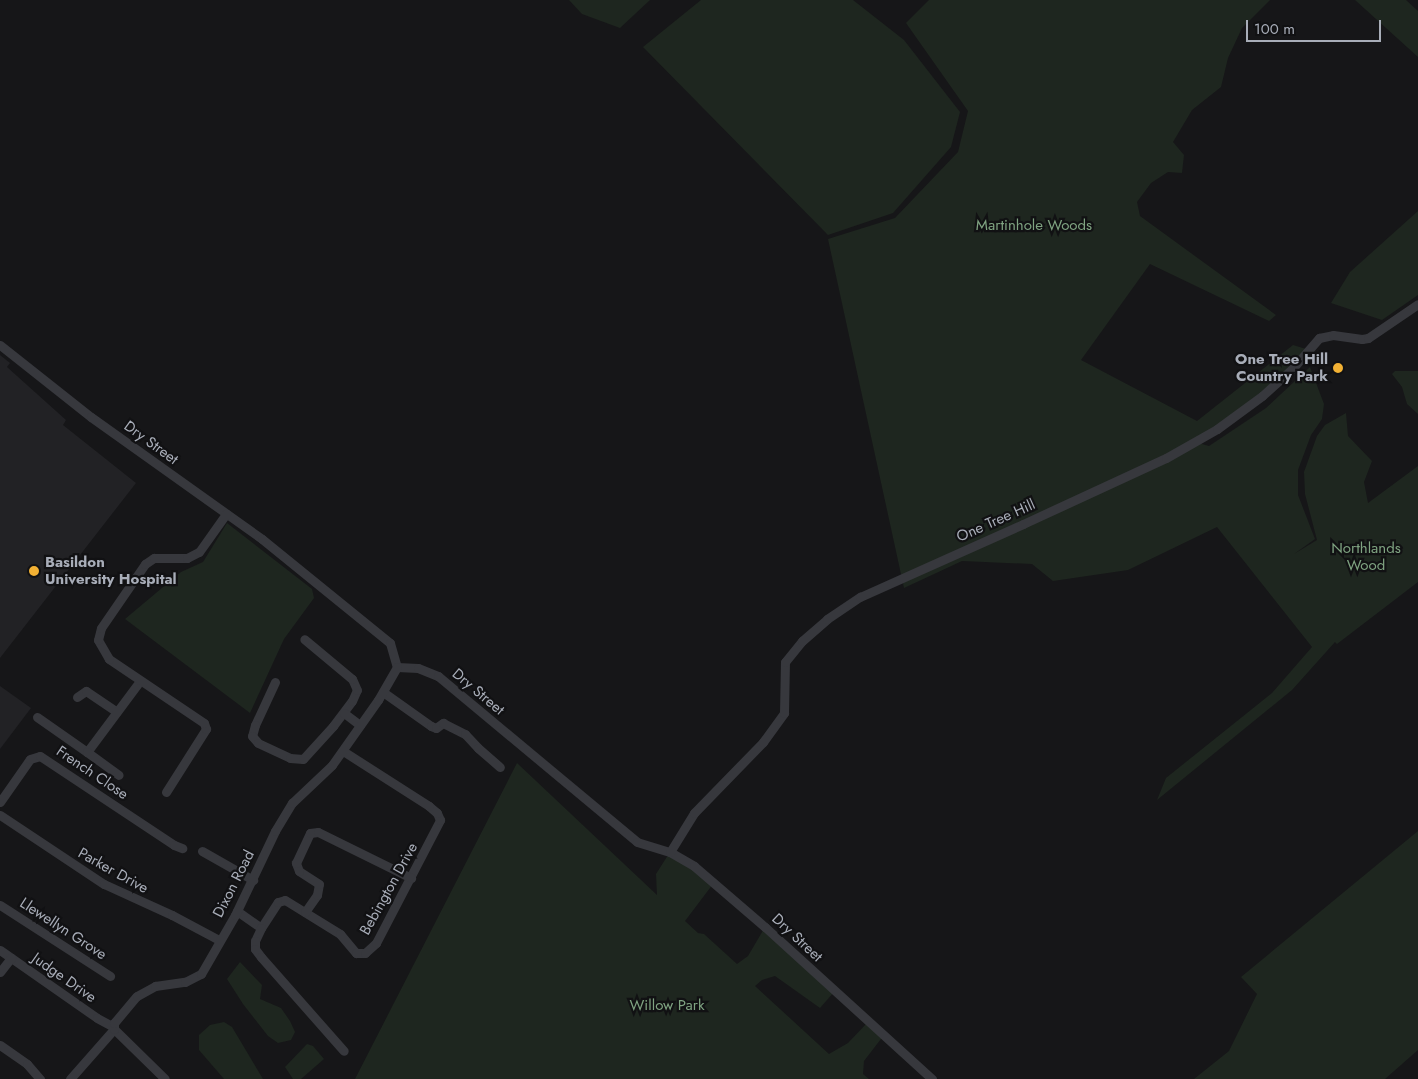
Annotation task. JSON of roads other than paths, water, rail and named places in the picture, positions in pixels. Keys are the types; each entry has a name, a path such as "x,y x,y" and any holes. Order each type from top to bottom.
{"street":[{"name":"One Tree Hill","path":"670,852 694,813 763,742 784,713 785,662 802,641 826,620 867,593 1166,458 1217,429 1262,396 1294,368 1319,338 1333,335 1362,339 1368,338 1418,304"},
{"name":"Dry Street","path":"0,345 91,417 262,539 390,642 397,666 418,668 438,676 637,842 670,852 694,866 765,926 932,1079"},
{"path":"166,792 206,729 204,723 109,659 98,640 101,628 145,564 154,558 187,558 199,552 226,514"},
{"path":"275,682 255,724 252,736 258,743 290,758 303,759 344,713 356,694 355,682 304,639"},
{"name":"Dixon Road","path":"70,1079 114,1028 129,1003 144,990 155,986 185,982 200,974 237,911 276,831 292,803 332,765 383,692 397,666"},
{"path":"87,752 140,680"},
{"path":"77,697 86,691 117,712"},
{"path":"383,692 431,726 436,728 443,723 465,734 500,767"},
{"path":"344,713 360,725"},
{"path":"37,716 119,775"},
{"name":"Bebington Drive","path":"342,751 429,806 440,816 439,825 376,943 365,952 356,953 340,934 285,900 281,900 275,905 255,941 256,949 261,957 344,1051"},
{"name":"French Close","path":"0,802 30,759 40,756 174,845 182,848"},
{"name":"Parker Drive","path":"0,815 104,884 172,915 219,940"},
{"path":"305,912 317,895 319,884 299,871 296,863 310,833 318,832 410,878"},
{"path":"202,850 253,880"},
{"name":"Llewellyn Grove","path":"0,905 110,976"},
{"path":"237,911 262,928"},
{"name":"Judge Drive","path":"0,950 114,1028 165,1079"},
{"path":"0,972 11,958"},
{"path":"0,1045 27,1064 40,1079"}],"place":[{"name":"One Tree Hill Country Park","path":"1338,368"},
{"name":"Basildon University Hospital","path":"34,571"}],"park label":[{"name":"Martinhole Woods","path":"1034,226"},
{"name":"Northlands Wood","path":"1366,556"},
{"name":"Willow Park","path":"667,1006"}]}
